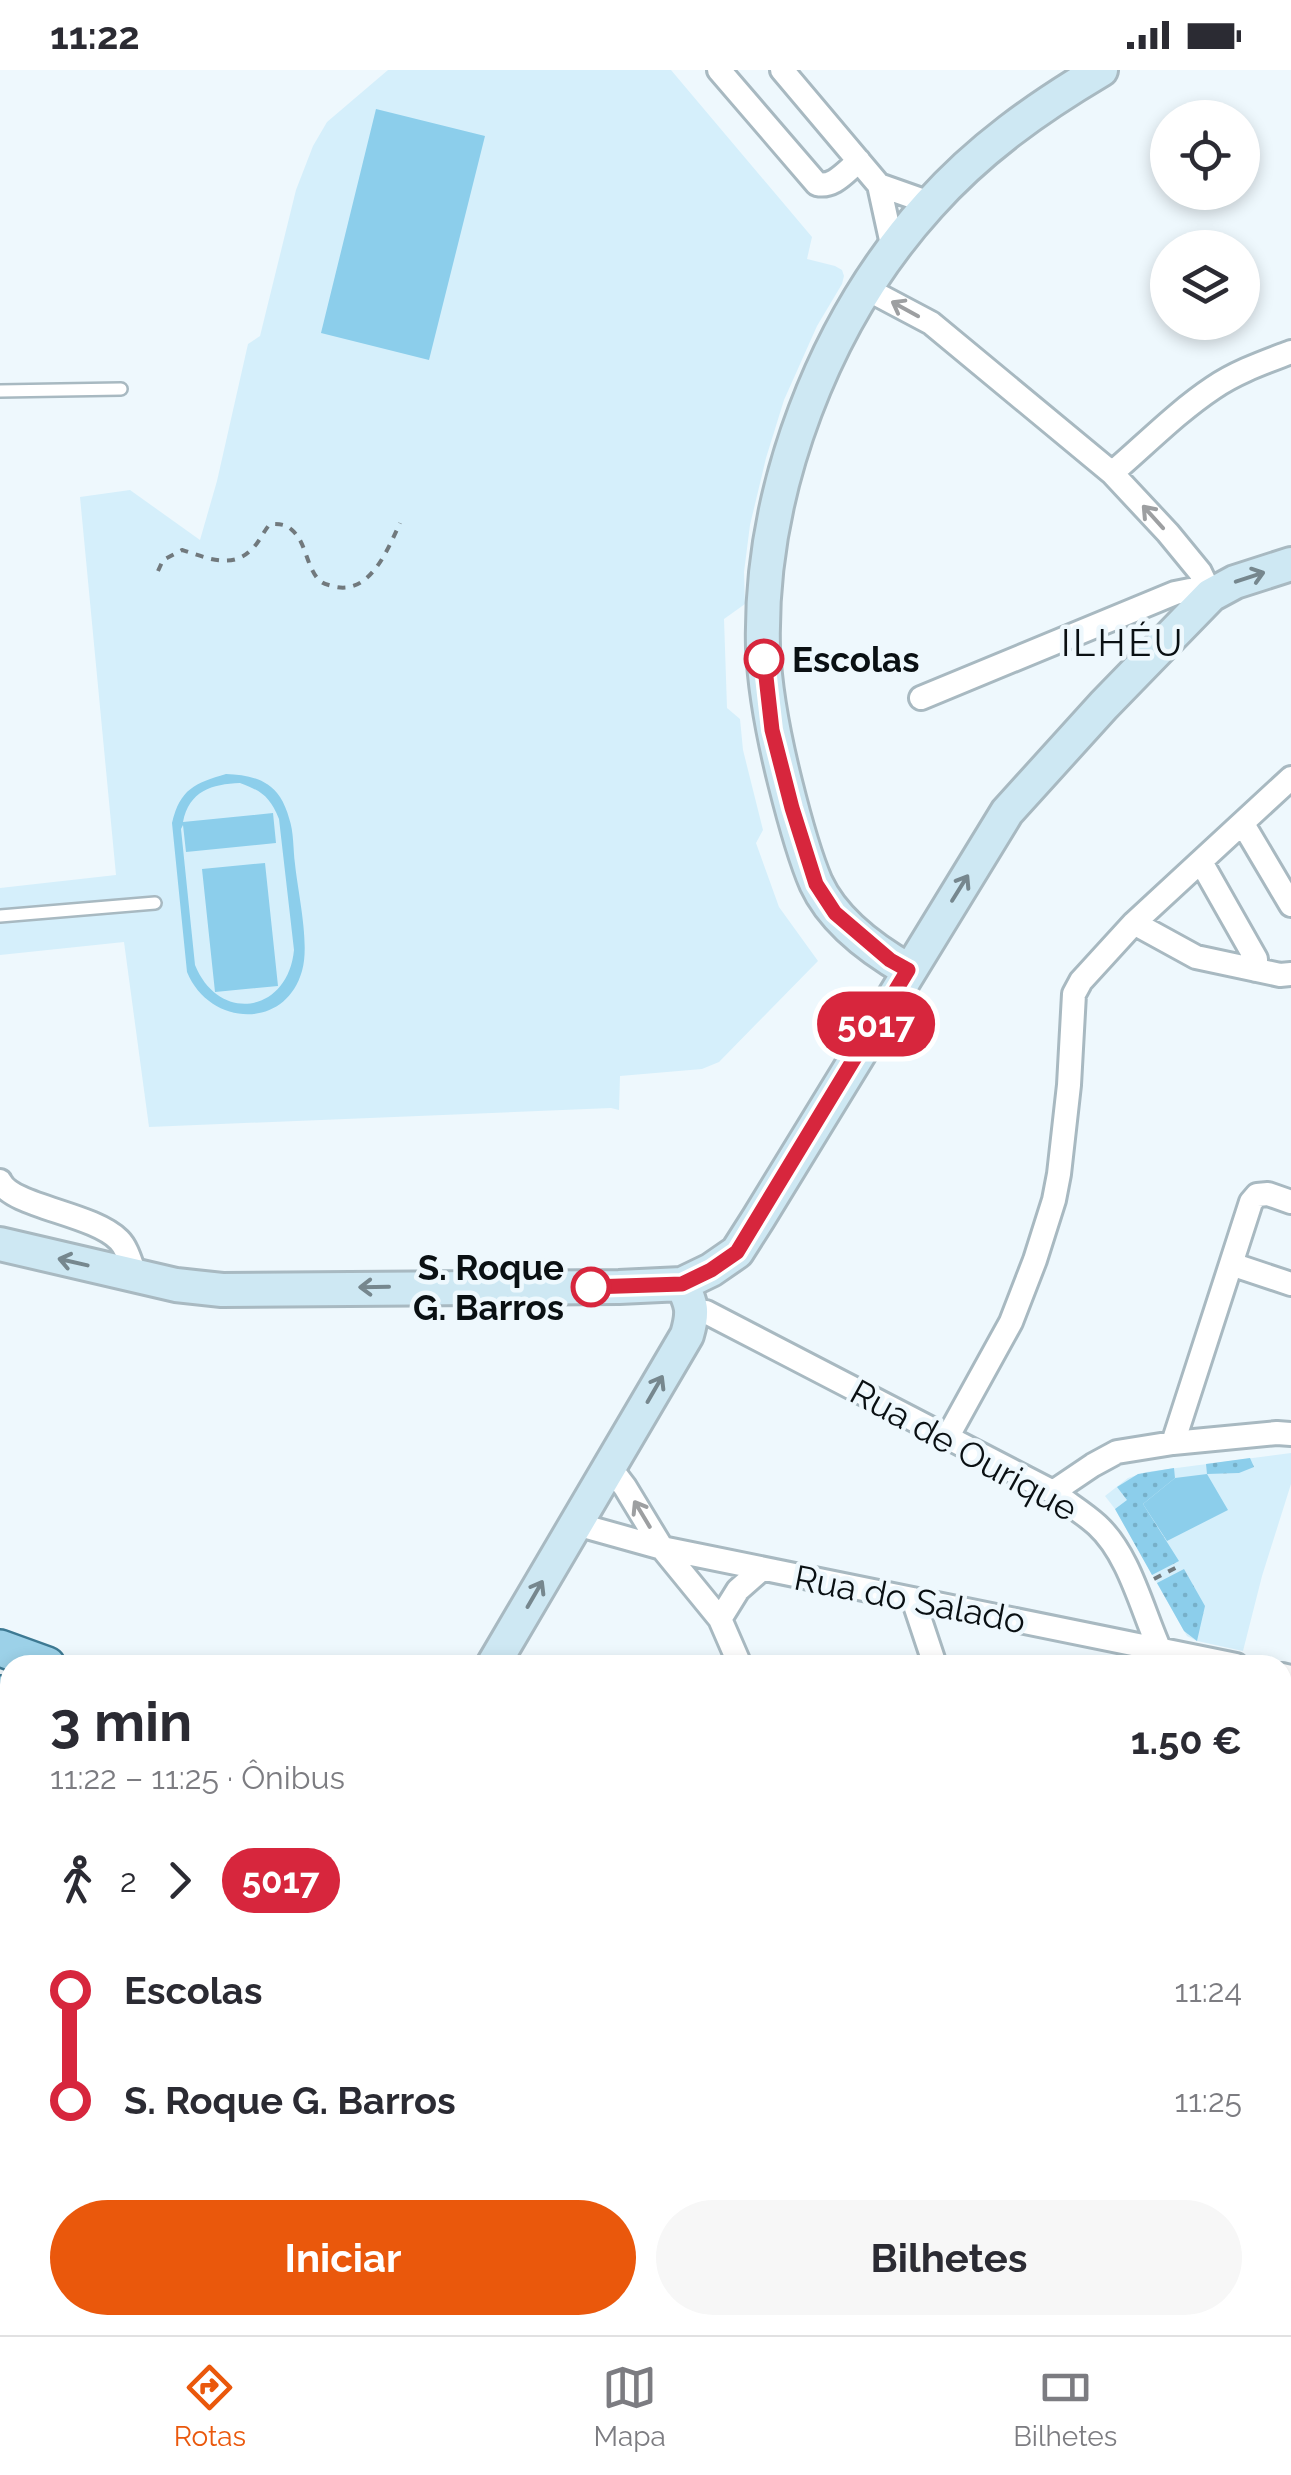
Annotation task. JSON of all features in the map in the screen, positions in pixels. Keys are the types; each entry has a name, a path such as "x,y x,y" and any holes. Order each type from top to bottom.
{"main road":[{"path":"908,970 890,960 835,913 816,884 792,808 772,730 763,649 765,592 777,504 795,439 818,380 865,288 892,249 930,203 1026,116 1101,70"},
{"path":"499,1655 737,1252 1006,812 1211,594 1291,564"},
{"path":"4,1251 176,1286 222,1290 682,1284 737,1252"},
{"path":"682,1284 696,1323"}],"street":[{"path":"719,70 817,184 832,184 858,161"},
{"path":"782,70 879,185 930,203"},
{"path":"879,185 892,249"},
{"path":"865,288 931,323 1112,474 1200,572 1211,594"},
{"path":"1112,474 1216,386 1291,352"},
{"path":"920,698 1175,593 1190,590 1211,594"},
{"path":"947,1438 1011,1322 1054,1200 1067,1103 1074,994 1081,980 1134,924 1289,787"},
{"path":"1243,824 1291,906"},
{"path":"1202,862 1256,959 1256,970"},
{"path":"1134,924 1196,957 1291,974"},
{"path":"0,1181 14,1196 101,1227 122,1242 136,1276"},
{"path":"1174,1443 1252,1202 1257,1195 1268,1194 1291,1202"},
{"path":"1232,1264 1291,1284"},
{"name":"Rua de Ourique","path":"696,1323 947,1438 1053,1492 1098,1526 1116,1548 1134,1582 1161,1655"},
{"path":"1053,1492 1116,1452 1174,1443 1291,1434"},
{"path":"610,1466 662,1548 720,1619 736,1655"},
{"name":"Rua do Salado","path":"576,1524 662,1548 913,1599 1153,1655"},
{"path":"720,1619 738,1590 762,1569"},
{"path":"913,1599 932,1655"}],"lane":[{"path":"0,391 120,388"},
{"path":"0,916 156,903"}],"path":[{"path":"158,572 163,560 182,550 228,563 254,548 270,524 282,524 294,531 317,578 325,584 350,589 362,582 384,557 400,523"},
{"path":"1150,1582 1181,1565"}],"shaded area":[{"path":"388,70 671,70 812,237 807,259 842,270 842,284 817,326 784,400 766,458 750,525 744,572 745,604 724,619 727,708 740,719 743,750 763,830 756,843 779,907 818,961 719,1062 702,1069 620,1076 619,1110 149,1127 124,942 0,955 0,888 116,875 80,497 130,490 200,540 248,344 260,336 296,190 313,146 327,122"},
{"path":"1291,1453 1291,1484 1243,1651 1187,1636 1105,1496 1128,1478 1146,1472"}],"green space":[{"path":"376,109 485,136 429,360 321,333"},
{"path":"226,774 249,777 275,791 291,823 304,960 293,990 280,1004 264,1012 246,1014 212,1003 187,972 172,823 179,802 190,789","holes":["240,783 269,800 279,819 294,950 289,971 279,987 266,998 251,1003 235,1003 220,996 206,984 195,965 181,829 183,825 186,852 276,843 273,813 183,822 190,803 203,791"]},
{"path":"265,863 278,986 215,992 202,869"},
{"path":"1250,1458 1254,1467 1239,1473 1207,1474 1206,1464"},
{"path":"1174,1468 1175,1478 1143,1504 1179,1561 1152,1575 1115,1509 1127,1500 1117,1487 1138,1474"},
{"path":"1207,1474 1228,1510 1167,1541 1143,1504 1175,1478"},
{"path":"1184,1569 1205,1606 1197,1641 1184,1631 1157,1583"}],"bus line":[{"name":"5017","path":"591,1287 682,1284 737,1252 908,970 890,960 835,913 816,884 772,730 764,659"}],"place":[{"name":"Escolas","path":"764,659"},
{"name":"S. Roque G. Barros","path":"591,1287"}],"district":[{"name":"ILHÉU","path":"1123,642"}]}
